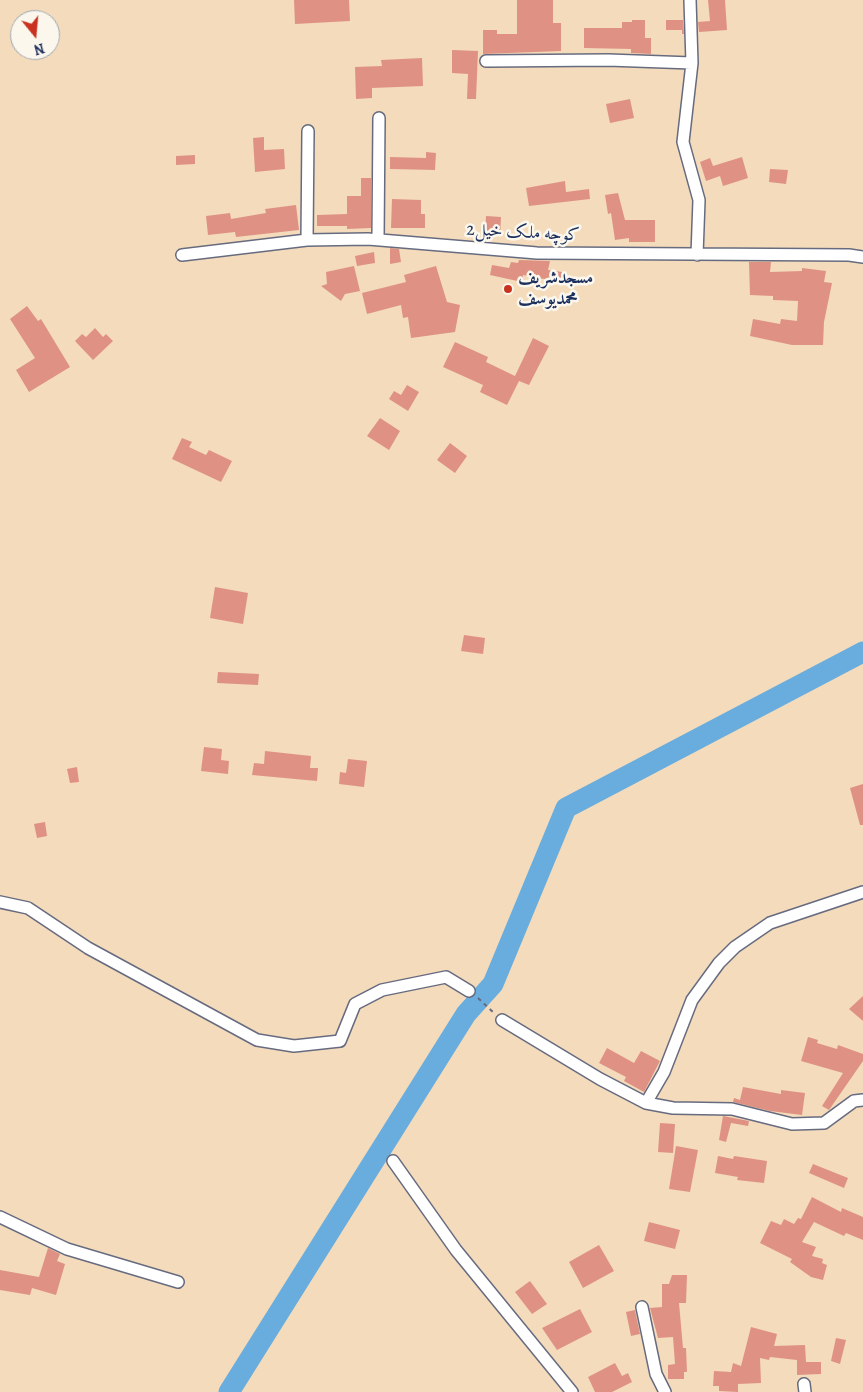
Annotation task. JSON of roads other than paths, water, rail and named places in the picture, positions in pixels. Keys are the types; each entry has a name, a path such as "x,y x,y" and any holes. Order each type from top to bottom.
{"street":[{"path":"690,0 692,63 683,142 699,200 698,255"},
{"path":"486,61 608,60 692,63"},
{"path":"378,240 379,118"},
{"path":"307,240 308,131"},
{"name":"کوچه ملک خیل2","path":"182,255 307,240 378,240 537,253 850,255 863,258"},
{"path":"646,1103 664,1072 692,1000 719,963 735,947 770,923 863,892"},
{"path":"0,902 28,908 88,948 257,1040 294,1046 340,1041 355,1004 382,990 446,977 469,991"},
{"path":"502,1020 600,1079 646,1103 673,1108 732,1110 792,1124 824,1123 854,1101 863,1100"},
{"path":"393,1161 456,1250 572,1392"},
{"path":"0,1217 67,1249 178,1282"},
{"path":"642,1307 656,1374 665,1392"}],"waterway":[{"path":"229,1392 466,1014 493,984 566,808 863,652"}],"place":[{"name":"مسجدشریف محمدیوسف","path":"508,289"}]}
